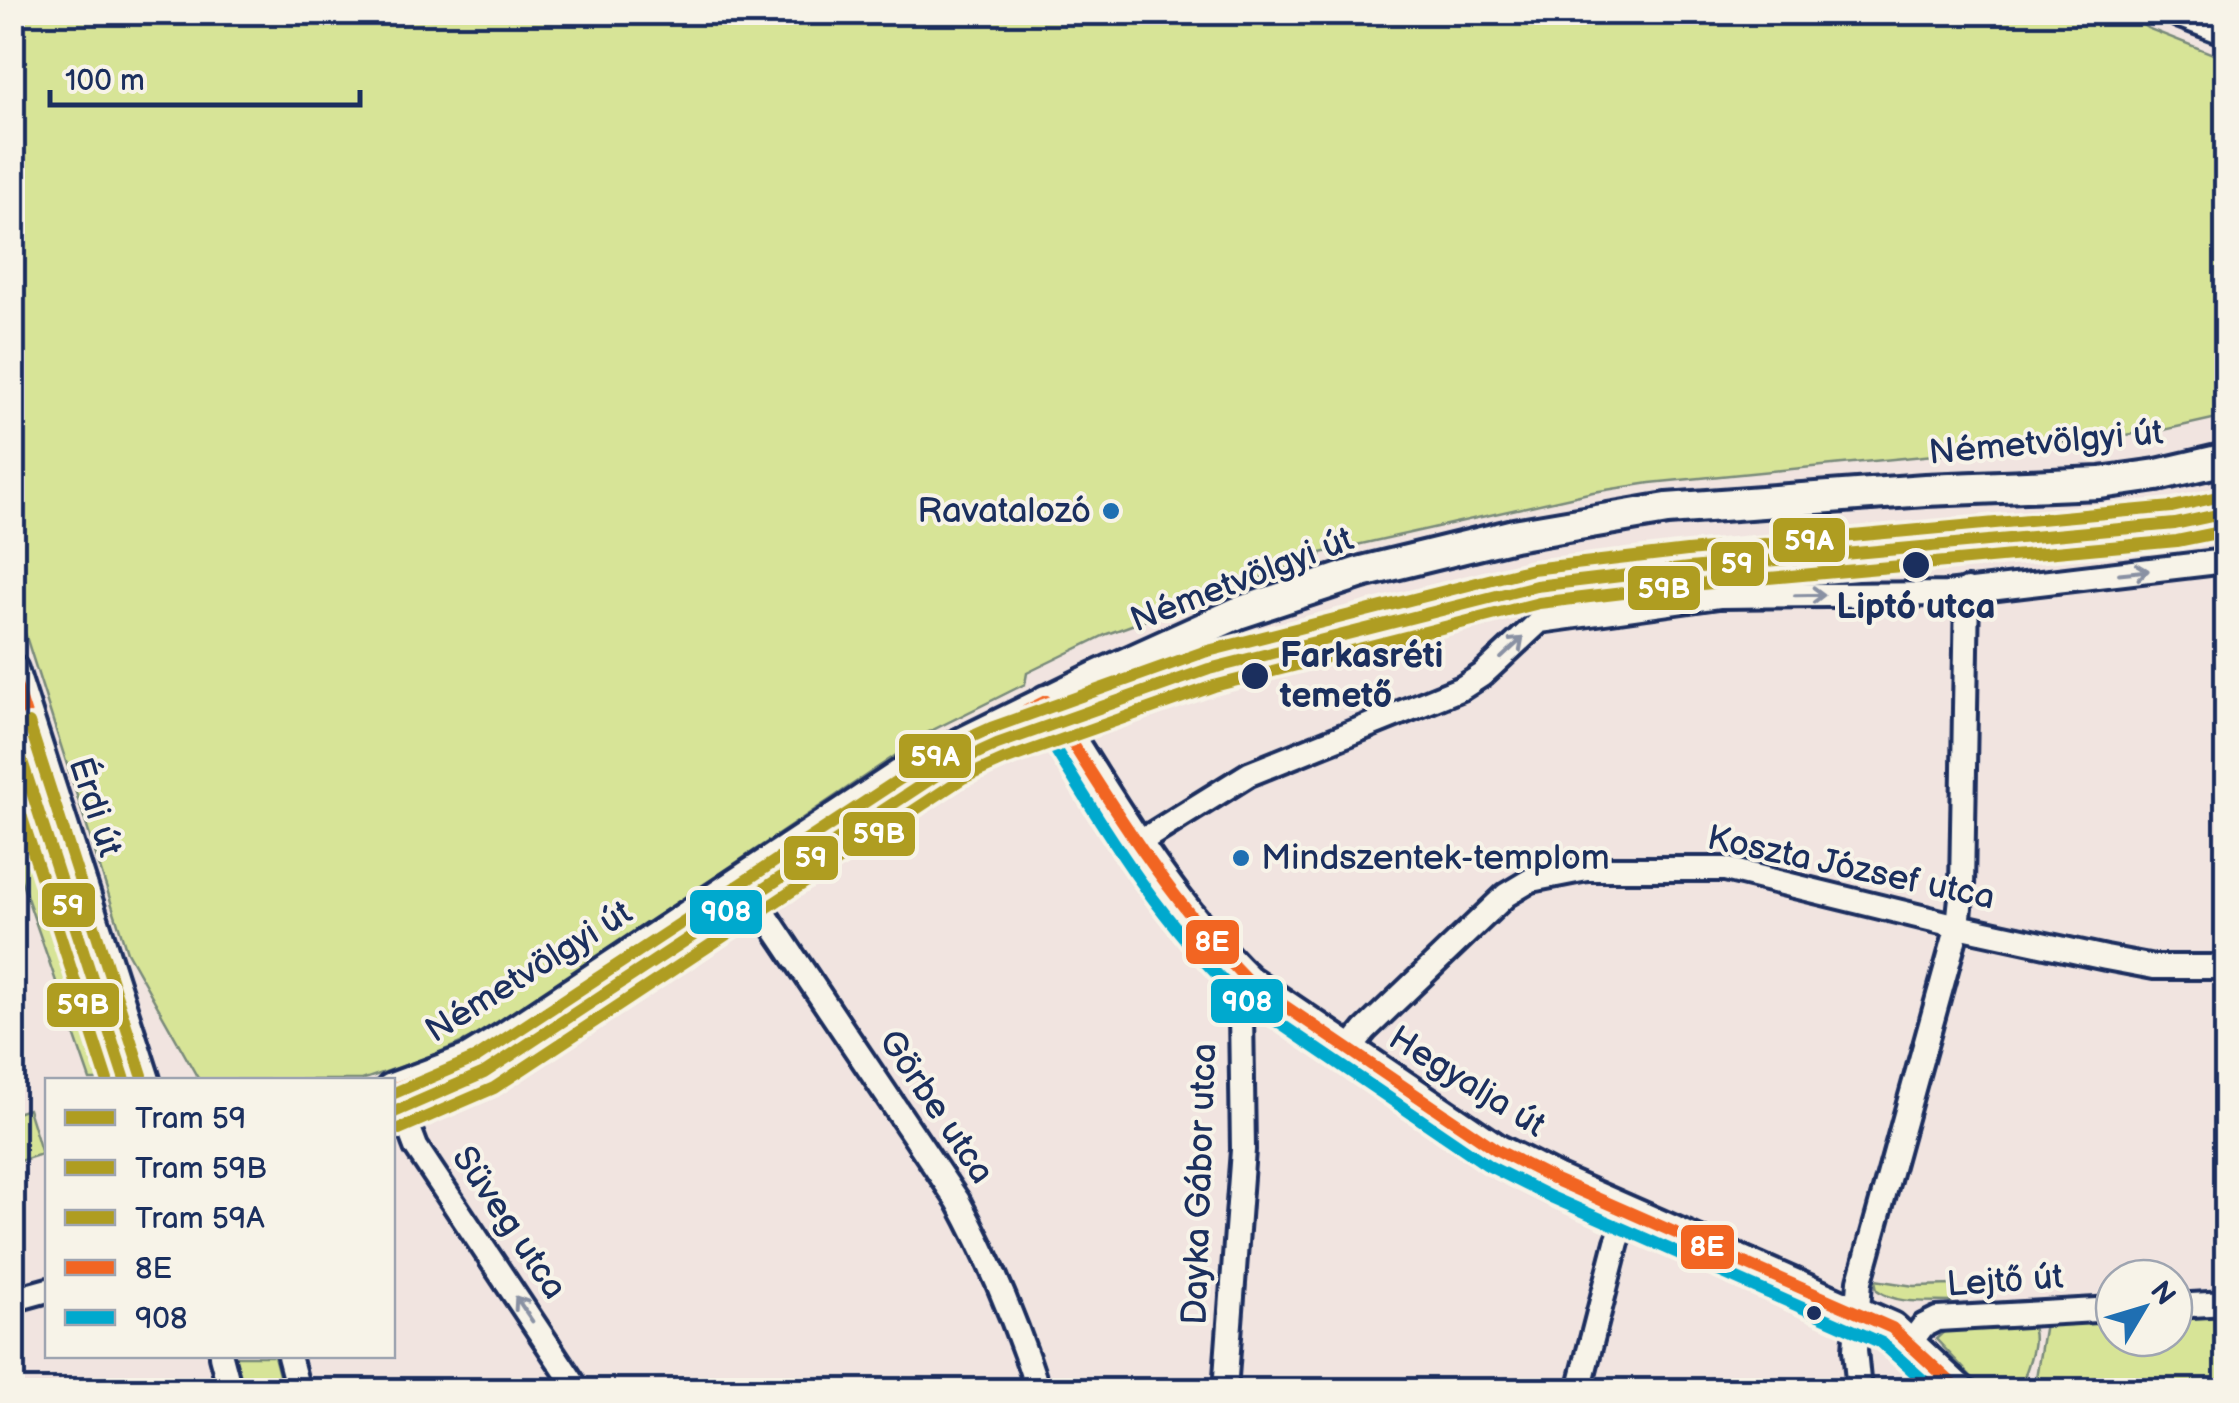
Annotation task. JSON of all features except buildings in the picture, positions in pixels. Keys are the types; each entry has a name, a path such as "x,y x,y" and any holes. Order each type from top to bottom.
{"street":[{"path":"2181,12 2226,29"},
{"name":"Németvölgyi út","path":"395,1088 468,1060 910,769 1238,613 1362,572 1514,535 1667,509 1925,490 2100,483 2226,459"},
{"path":"1138,843 1250,774 1462,688 1482,675 1540,621 1719,596 1947,594 2226,561"},
{"path":"1858,1390 1855,1350 1867,1251 1958,926 1967,590"},
{"name":"Érdi út","path":"12,670 143,1078"},
{"name":"Hegyalja út","path":"1046,701 1138,843 1218,952 1248,981 1497,1150 1892,1328 1959,1390"},
{"name":"Koszta József utca","path":"1348,1051 1480,916 1531,880 1587,868 1726,869 1958,926 2154,967 2226,967"},
{"name":"Görbe utca","path":"742,880 958,1201 982,1246 1038,1390"},
{"name":"Dayka Gábor utca","path":"1225,1390 1243,1150 1241,1013 1248,981"},
{"name":"Süveg utca","path":"395,1101 402,1141 578,1390"},
{"path":"1579,1390 1628,1212"},
{"path":"12,1300 45,1291"},
{"path":"2194,1305 2226,1303"},
{"name":"Lejtő út","path":"1910,1342 1923,1326 1937,1319 2094,1310"},
{"path":"222,1358 230,1390"},
{"path":"290,1358 298,1390"}],"green space":[{"name":"Farkasréti temető","path":"12,13 2127,13 2147,28 2226,59 2226,416 2159,431 2056,443 1650,483 1593,492 1321,553 1107,634 1027,673 1025,684 907,743 908,747 483,1033 368,1078 198,1078 127,952 13,596"},
{"path":"13,784 106,1078 89,1078 13,857"},
{"path":"28,1109 42,1154 13,1163 13,1114"},
{"path":"1875,1280 1914,1286 1954,1285 1951,1302 1913,1301 1885,1295 1877,1290"},
{"path":"2226,1313 2226,1390 2034,1390 2045,1323 2094,1320 2094,1358 2194,1358 2194,1315"},
{"path":"2030,1323 2033,1347 2020,1390 1984,1390 1936,1339 1947,1329"},
{"path":"234,1358 275,1358 283,1390 243,1390"}],"tram line":[{"name":"59A","path":"395,1093 476,1058 947,748 991,728 1204,652 1532,569 2172,507 2222,496"},
{"name":"59","path":"395,1112 484,1073 955,763 997,744 1209,669 1536,586 1689,568 2175,524 2226,513"},
{"name":"59B","path":"399,1129 494,1088 963,778 1214,686 1539,603 1691,585 2177,541 2226,531"},
{"name":"59A","path":"29,723 142,1075"},
{"name":"59","path":"12,730 124,1078"},
{"name":"59B","path":"12,787 106,1078"}],"transit line":[{"name":"8E","path":"12,672 143,1078"},
{"name":"8E","path":"1046,701 1115,811 1165,881 1248,981 1497,1150 1558,1181 1892,1328 1959,1390"},
{"name":"8E","path":"395,1088 469,1060 910,769 1046,701"},
{"name":"908","path":"1031,710 1151,896 1238,995 1489,1166 1882,1343 1934,1390"},
{"name":"908","path":"398,1105 479,1075 919,784 1054,717"},
{"name":"908","path":"12,729 125,1078"}],"place":[{"name":"Ravatalozó","path":"1111,511"},
{"name":"Liptó utca","path":"1916,565"},
{"name":"Farkasréti temető","path":"1255,676"},
{"name":"Mindszentek-templom","path":"1241,858"}]}
